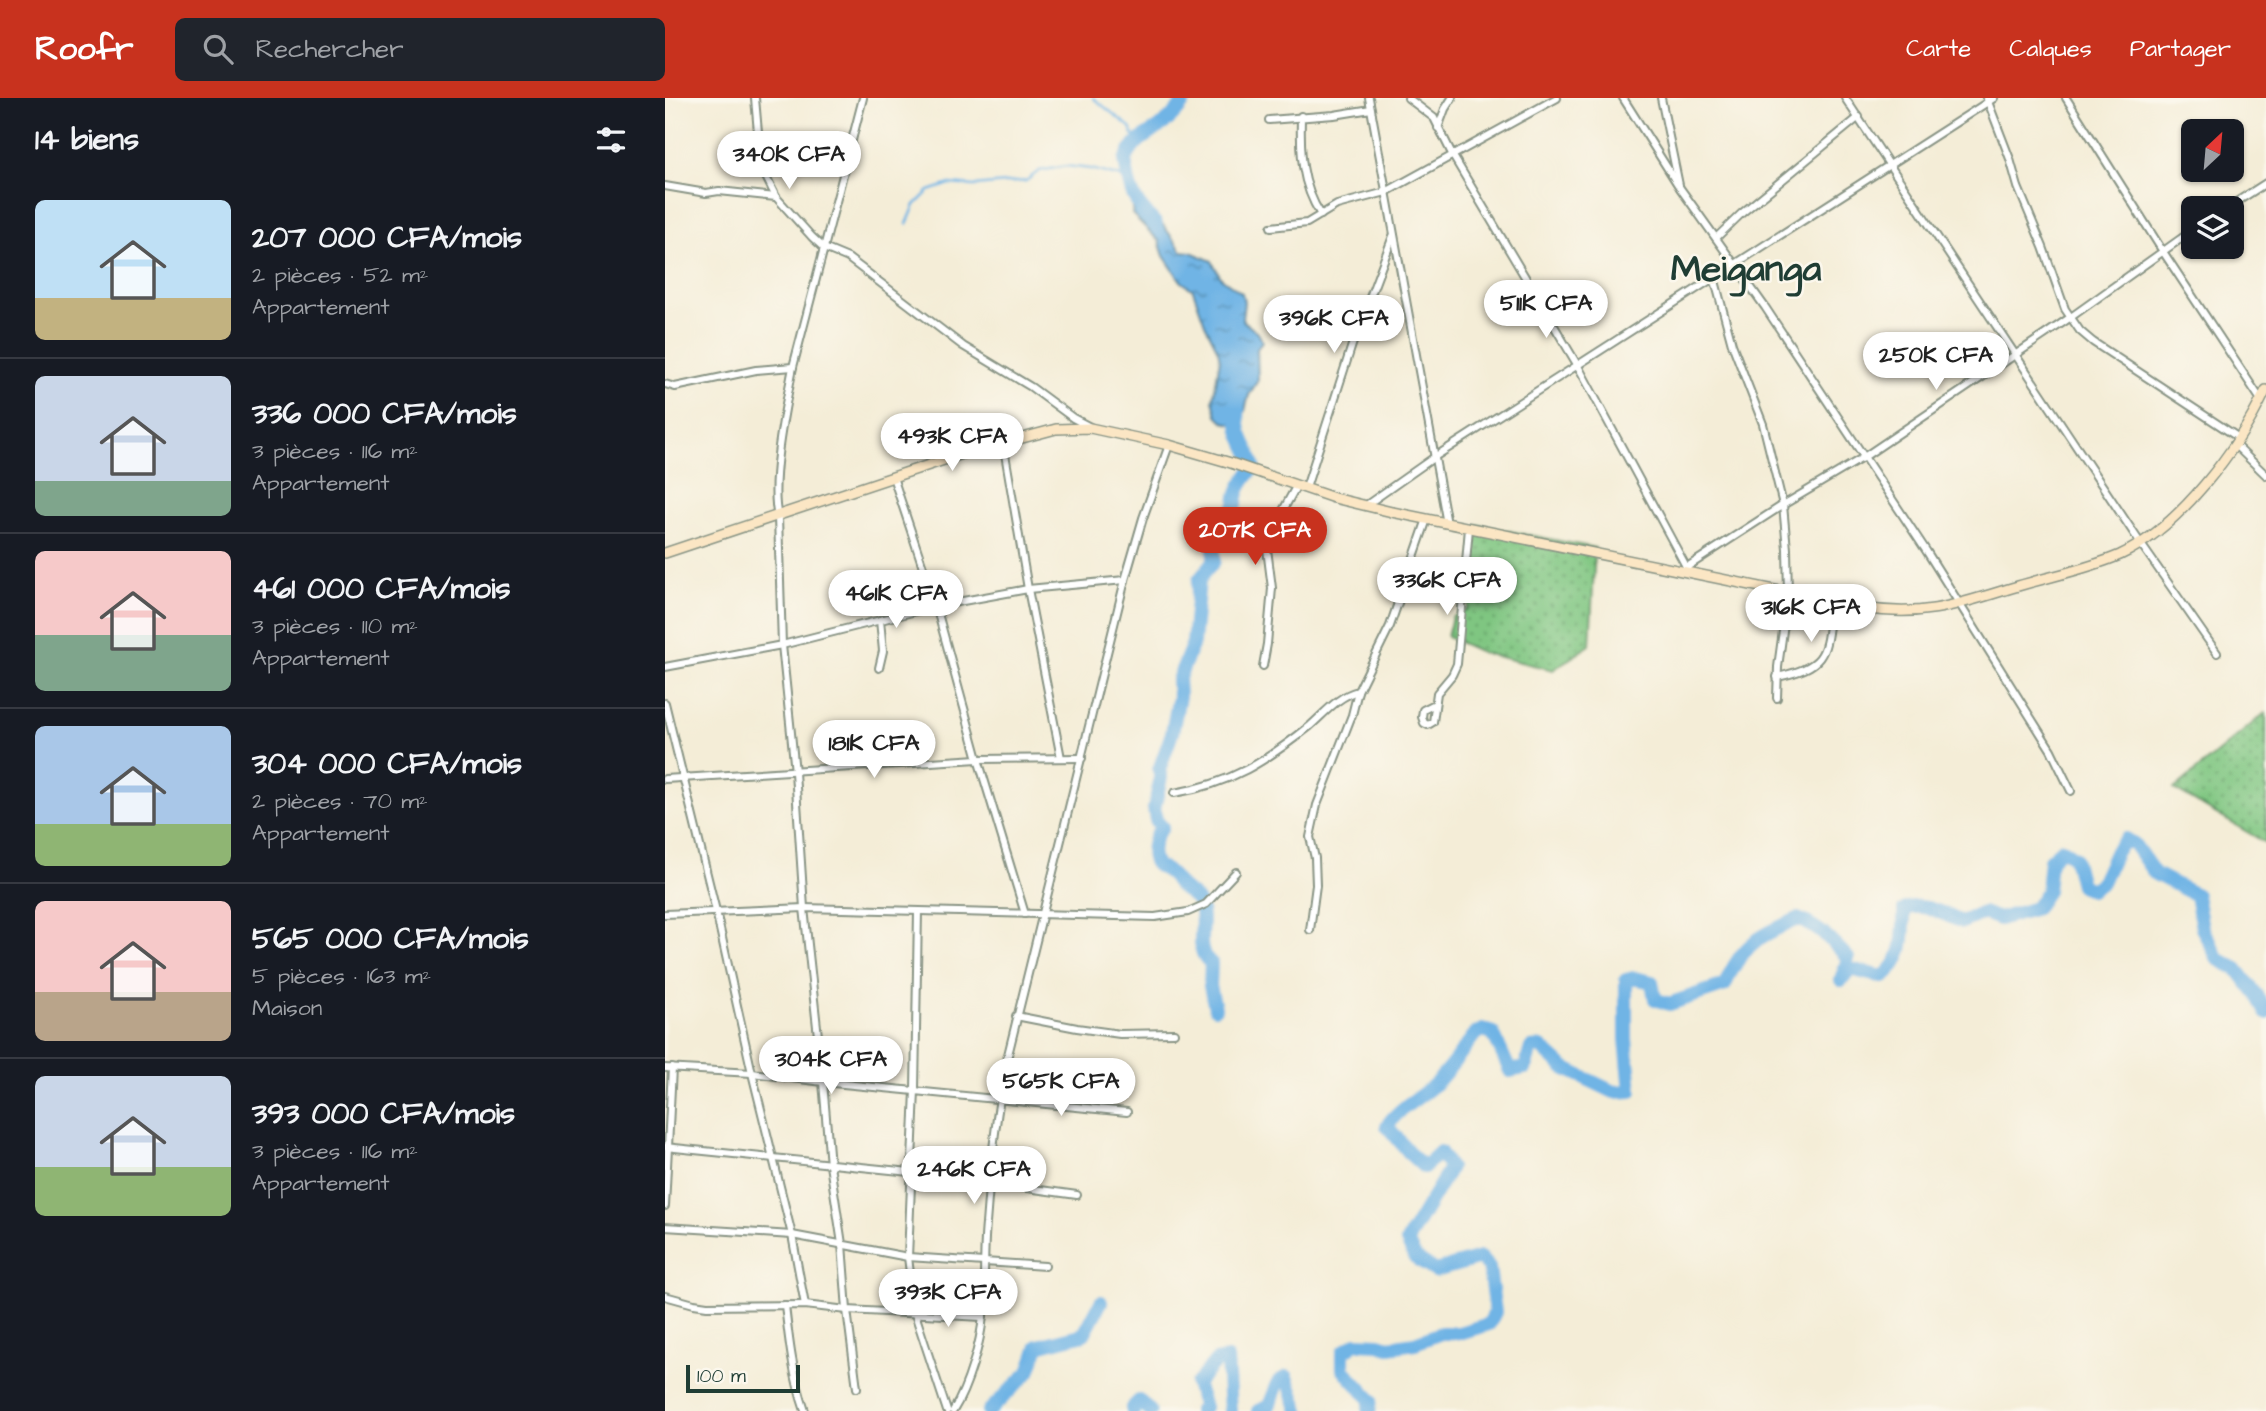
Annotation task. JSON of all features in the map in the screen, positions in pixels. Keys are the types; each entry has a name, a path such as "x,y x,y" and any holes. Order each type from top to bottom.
{"street":[{"path":"755,98 761,167 776,197 824,248 848,258 953,340 1031,387 1090,428"},
{"path":"857,1388 842,1244 830,1165 824,1082 804,908 795,772 782,645 775,498 785,405 793,367 863,98"},
{"path":"1369,98 1447,524"},
{"path":"1408,98 1434,118 1453,156 1578,366 1688,570"},
{"path":"1438,128 1452,98"},
{"path":"1271,227 1299,225 1337,205 1386,192 1557,98"},
{"path":"1623,98 1680,188 1864,457 1960,604 2051,750 2071,791"},
{"path":"1661,98 1680,188"},
{"path":"1845,98 2014,355 2217,653"},
{"path":"2066,98 2261,400"},
{"path":"1365,506 1436,457 1990,99 2018,187 2065,309 2080,331 2237,441 2266,475"},
{"path":"1269,120 1371,109"},
{"path":"1301,116 1302,166 1310,198 1321,215"},
{"path":"1716,238 1750,205 1859,117"},
{"path":"2244,197 2266,183"},
{"path":"665,186 706,193 719,191 776,197"},
{"path":"1263,666 1272,588 1266,541 1302,487 1394,234"},
{"path":"1688,570 1783,505 1864,457 2071,317 2181,238"},
{"path":"1714,277 1732,344 1763,424 1783,505 1788,594 1777,677 1777,698"},
{"path":"665,384 675,387 756,370 793,367"},
{"path":"665,553 1003,442 1056,429 1090,428 1169,445 1365,506 1688,570 1788,594 1878,611 1915,612 1960,604 2101,562 2141,544 2172,520 2197,493 2237,441 2266,390"},
{"path":"1003,442 1061,758"},
{"path":"953,1411 971,1367 983,1317 983,1264 999,1098 1016,1016 1125,580 1169,445"},
{"path":"893,477 936,606 978,759 1025,914"},
{"path":"1310,930 1316,885 1311,829 1317,805 1352,715 1358,691 1387,633 1427,519"},
{"path":"1435,704 1437,693 1457,664 1469,528"},
{"path":"665,667 782,645 936,606 1028,589 1125,580"},
{"path":"1777,677 1807,670 1819,659 1827,638 1832,602"},
{"path":"879,668 883,651 880,620"},
{"path":"1174,793 1212,785 1248,771 1273,755 1341,698 1358,691"},
{"path":"665,703 716,911 751,1073 792,1235 805,1305"},
{"path":"665,742 673,741"},
{"path":"665,779 978,759 1082,758"},
{"path":"665,914 804,908 1155,917 1188,912 1211,900 1236,872"},
{"path":"918,911 915,1090 908,1257 915,1314 947,1411"},
{"path":"1016,1016 1120,1034 1174,1033"},
{"path":"665,1206 668,1068 751,1073 1127,1112"},
{"path":"666,1148 910,1172 1077,1195"},
{"path":"665,1227 792,1235 908,1257 1045,1266"},
{"path":"665,1296 708,1306 805,1305 847,1310 983,1317"},
{"path":"785,1305 795,1376 805,1411"}],"green space":[{"path":"1478,525 1595,548 1590,645 1553,670 1483,653 1447,637 1452,617 1468,609"},
{"path":"2266,714 2266,843 2174,789"}],"water":[{"path":"1136,206 1160,221 1182,251 1212,261 1221,278 1242,293 1242,320 1259,334 1262,341 1257,349 1258,380 1249,395 1243,418 1232,424 1224,422 1217,415 1213,400 1220,359 1193,290 1181,281 1174,271 1164,256 1159,241 1132,214"}],"waterway":[{"path":"1093,98 1130,127 1136,143"},
{"path":"1156,224 1133,195 1125,160 1137,143 1171,118 1186,98"},
{"path":"907,224 915,205 929,191 950,184 974,186 1026,181 1039,171 1066,166 1091,169 1128,179"},
{"path":"1215,1008 1210,986 1211,963 1202,951 1202,918 1198,902 1170,874 1156,865 1152,854 1153,844 1162,827 1156,820 1154,809 1161,777 1159,770 1172,733 1179,696 1178,680 1193,643 1199,580 1214,561 1214,548 1225,531 1240,488 1254,466 1240,431 1238,405"},
{"path":"1369,1411 1371,1400 1343,1369 1343,1352 1356,1343 1389,1347 1415,1343 1441,1333 1459,1333 1489,1324 1495,1312 1489,1268 1480,1258 1435,1271 1415,1258 1407,1241 1450,1168 1440,1152 1424,1167 1387,1126 1398,1113 1431,1088 1475,1034 1483,1030 1493,1033 1510,1071 1525,1068 1531,1048 1541,1047 1564,1068 1614,1092 1631,1091 1626,1039 1626,980 1634,978 1652,982 1655,999 1669,1004 1725,985 1738,960 1753,943 1798,919 1819,931 1848,958 1841,980 1850,969 1883,977 1896,963 1902,947 1904,910 1911,907 1926,908 1962,922 1983,913 1999,919 2036,908 2047,891 2050,860 2062,849 2074,857 2081,885 2091,890 2102,882 2116,851 2126,839 2134,844 2155,874 2196,895 2202,928 2218,959 2237,969 2257,995 2266,1013"},
{"path":"989,1411 1029,1372 1038,1346 1084,1334 1101,1302"},
{"path":"1199,1411 1204,1407 1196,1384 1216,1361 1227,1359 1230,1411"},
{"path":"1258,1411 1269,1406 1279,1381 1287,1377 1299,1411"},
{"path":"1133,1411 1132,1408 1139,1401 1150,1411"}],"district":[{"name":"Meiganga","path":"1746,268"}]}
